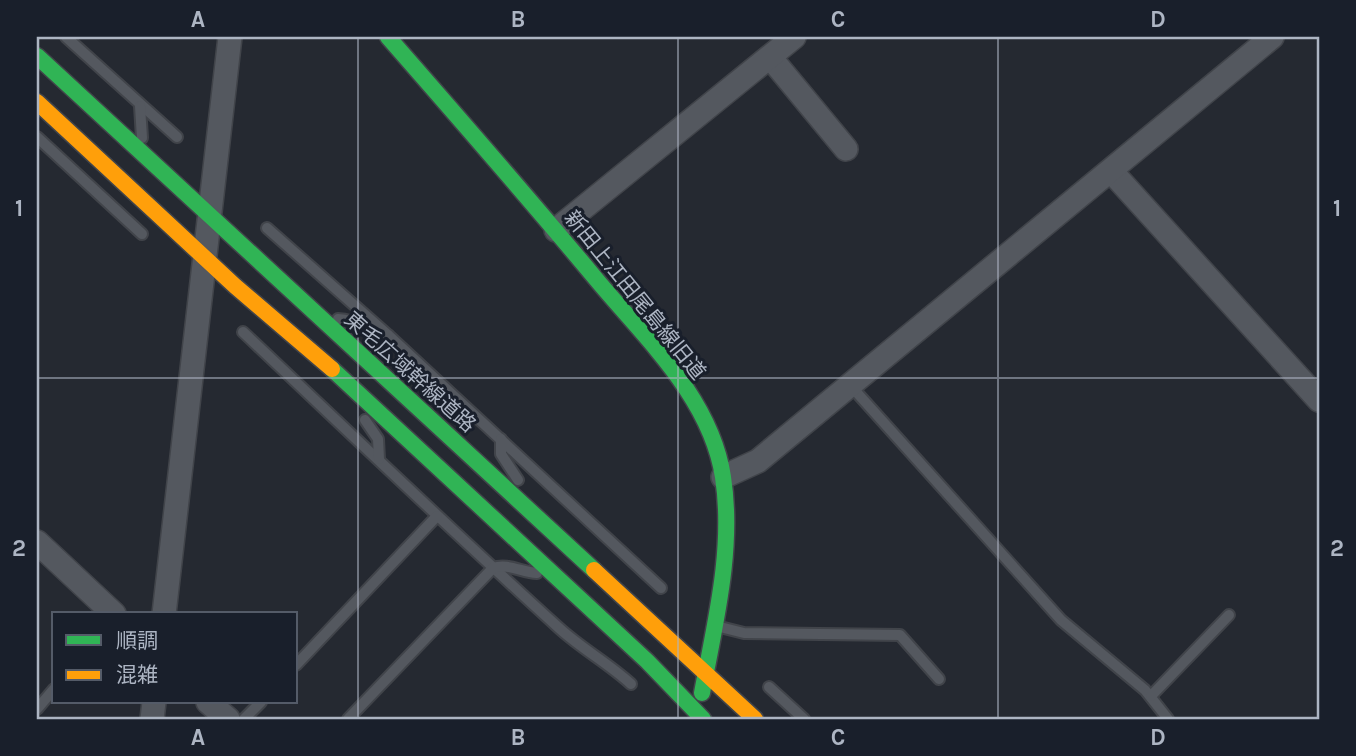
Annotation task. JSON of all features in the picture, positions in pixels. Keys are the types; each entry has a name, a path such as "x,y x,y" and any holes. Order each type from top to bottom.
{"main road":[{"name":"新田上江田尾島線旧道","path":"388,37 556,230 684,385 713,437 723,477 727,528 704,670 701,718"},
{"name":"東毛広域幹線道路","path":"37,56 755,719"},
{"path":"37,102 205,258 365,397 646,661 701,718"}],"street":[{"path":"164,612 230,37"},
{"path":"556,230 794,37"},
{"path":"723,477 758,461 1272,37"},
{"path":"770,57 846,149"},
{"path":"1111,172 1319,400"},
{"path":"37,542 112,612"},
{"path":"210,704 228,719"}],"lane":[{"path":"66,37 177,137"},
{"path":"140,106 142,154"},
{"path":"37,134 50,133 85,148"},
{"path":"37,134 142,234"},
{"path":"267,228 388,335 661,588"},
{"path":"321,320 350,319 372,334 388,335"},
{"path":"243,332 493,568 576,643 605,660 631,684"},
{"path":"850,384 1061,620 1151,695 1168,719"},
{"path":"365,397 365,419 378,439 379,459"},
{"path":"501,439 501,454 517,475 526,507"},
{"path":"298,663 437,516"},
{"path":"348,719 493,568 504,564 523,572 551,574"},
{"path":"1151,695 1229,615"},
{"path":"713,625 744,633 900,635 939,679"},
{"path":"769,687 804,719"},
{"path":"37,709 52,691"},
{"path":"244,719 259,704"}],"traffic: fast":[{"path":"388,37 655,347 690,395 705,421 716,448 723,477 726,531 722,586 702,693"},
{"path":"37,56 594,570"},
{"path":"332,369 647,661 703,719"}],"traffic: slow":[{"path":"37,102 235,286 332,369"},
{"path":"594,570 755,719"}]}
